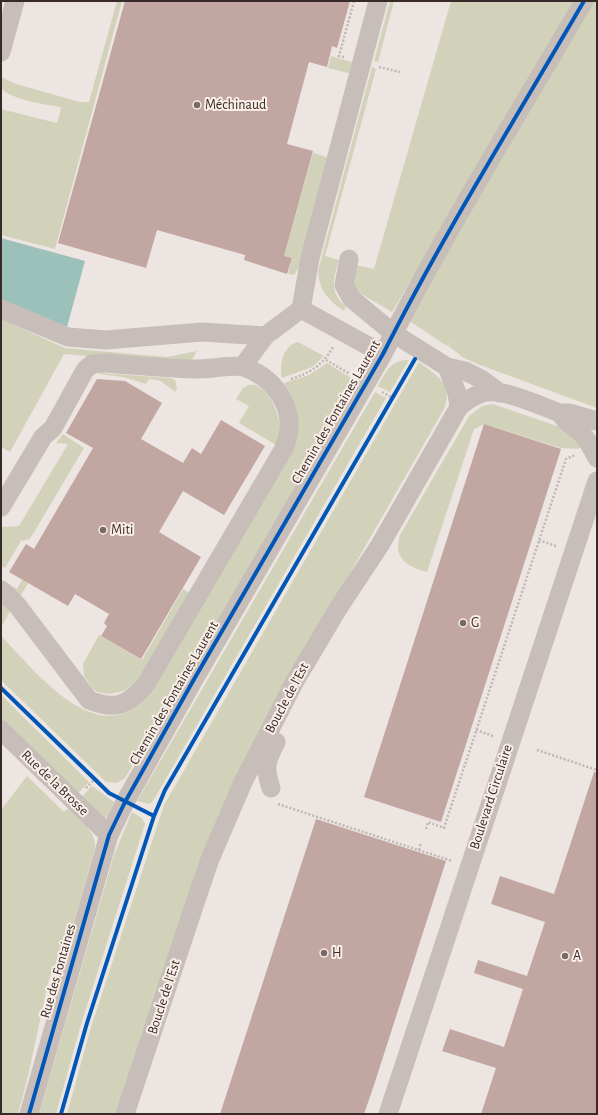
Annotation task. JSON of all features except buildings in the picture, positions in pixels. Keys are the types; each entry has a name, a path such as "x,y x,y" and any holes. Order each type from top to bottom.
{"street":[{"path":"1,52 15,1"},
{"path":"243,366 265,336 301,309 310,258 378,1"},
{"name":"Chemin des Fontaines Laurent","path":"108,835 193,681 383,354 393,333 454,225 584,1"},
{"path":"349,259 344,276 344,284 346,292 352,300 393,333 447,367 465,371 481,379 500,392"},
{"path":"1,309 68,337 106,340 202,332 265,336"},
{"path":"301,309 383,354"},
{"path":"1,507 43,437 52,428 85,370 92,364 104,363 194,369 243,366 270,381 289,415 290,427 288,439 146,684 135,697 126,704 113,706 100,705 89,700 17,605 1,590"},
{"path":"447,367 457,393 459,407"},
{"name":"Boucle de l'Est","path":"125,1114 210,859 248,772 295,681 339,607 380,545 459,407 470,398 483,392 500,392 560,414 570,413 597,421"},
{"name":"Boucle de l'Est","path":"560,414 565,421 580,431 587,440 589,455"},
{"name":"Boulevard Circulaire","path":"388,1114 597,481"},
{"path":"272,795 266,767 267,760 314,674 339,607"},
{"name":"Rue de la Brosse","path":"1,730 108,835"},
{"name":"Rue des Fontaines","path":"29,1114 108,835"}],"path":[{"path":"350,59 339,56 354,1"},
{"path":"391,70 400,72"},
{"path":"62,1114 87,1023 154,816 165,790 415,359"},
{"path":"287,380 308,372 326,360 356,377"},
{"path":"376,389 392,398"},
{"path":"426,829 428,822 444,828 566,459 589,455"},
{"path":"539,540 562,548"},
{"path":"1,688 109,793 154,816"},
{"path":"476,730 499,738"},
{"path":"537,750 597,770"},
{"path":"272,795 453,862 451,869"},
{"path":"419,850 421,843"}],"green space":[{"path":"117,1 122,1 55,249 1,235 1,109 57,123 61,109 60,107 28,101 12,96 1,88 1,77 16,84 80,102 89,102"},
{"path":"390,1 394,1 378,62 374,61"},
{"path":"451,1 580,1 392,312 352,287 355,265 374,269"},
{"path":"592,1 597,1 597,408 464,358 448,346 454,340 447,346 408,320"},
{"path":"331,56 355,63 352,74 328,68"},
{"path":"372,67 376,69 325,256 339,260 334,285 337,296 346,307 344,311 329,299 320,284 318,271"},
{"path":"313,153 329,158 299,267 294,275 288,274 292,258 284,256"},
{"path":"1,319 65,348 167,357 197,351 192,360 180,364 64,354 10,452 1,447"},
{"path":"298,342 324,356 312,367 282,378 281,367 283,356 289,347"},
{"path":"403,360 409,360 390,392 378,386 386,372 393,364"},
{"path":"419,362 442,381 447,393 447,400 444,409 292,674 118,1114 67,1114 91,1027 164,805"},
{"path":"327,363 354,380 334,421 125,778 117,783 106,782 1,680 1,636 43,680 61,695 79,707 97,714 116,715 134,708 297,432 298,419 296,407 284,383 309,375"},
{"path":"99,374 170,378 175,380 177,389 175,392 161,381 149,379 146,384 123,377"},
{"path":"249,385 255,385 261,388 271,400 277,414 280,427 276,445 239,423 249,406 236,399 243,388"},
{"path":"375,392 386,398 153,801 149,804 137,801"},
{"path":"493,404 563,428 581,446 578,449 561,448 484,424 474,429 427,572 420,570 408,564 400,555 398,543 400,535 469,416 482,406"},
{"path":"63,434 84,448 30,539 21,541 5,568 1,566 1,527 19,526 68,444 56,443"},
{"path":"1,579 17,589 22,580 28,583 18,600 1,584"},
{"path":"183,589 191,594 141,676 127,689 120,692 108,694 97,692 93,689 84,676 83,664 99,635 142,660"},
{"path":"1,601 10,611 1,628"},
{"path":"1,695 89,782 77,794 1,720"},
{"path":"27,776 64,812 69,808 82,821 93,836 95,848 59,975 51,974 48,983 28,1076 18,1114 1,1114 1,810"},
{"path":"92,786 114,802 105,818 80,799"},
{"path":"132,812 142,818 145,824 82,1021 56,1114 39,1114 114,855"}],"water":[{"path":"1,238 85,261 67,327 1,300"}],"cycle path":[{"path":"29,1114 109,835 125,802 193,681 383,354 455,220 584,1"},
{"path":"61,1114 87,1023 154,816 165,790 415,359"},
{"path":"1,688 109,793 154,816"}],"place":[{"name":"Méchinaud","path":"197,105"},
{"name":"Miti","path":"103,530"},
{"name":"G","path":"463,623"},
{"name":"H","path":"324,953"},
{"name":"A","path":"565,956"}]}
